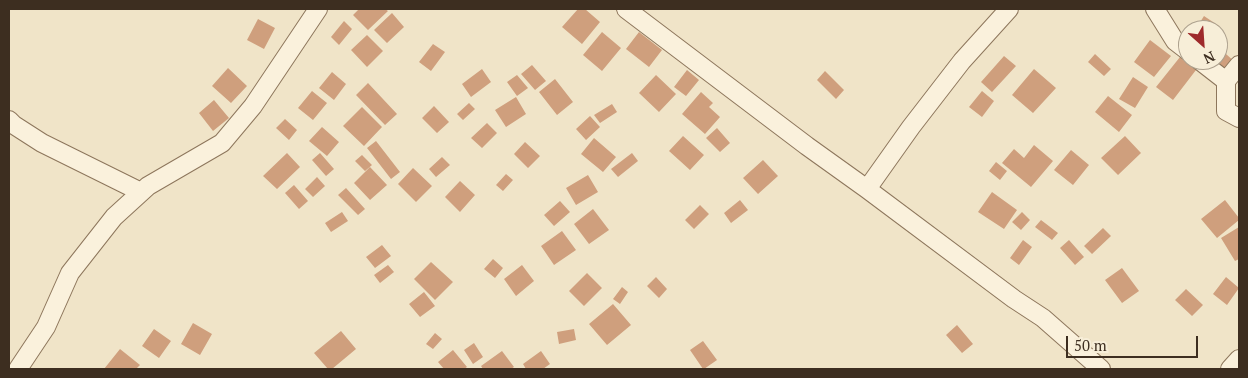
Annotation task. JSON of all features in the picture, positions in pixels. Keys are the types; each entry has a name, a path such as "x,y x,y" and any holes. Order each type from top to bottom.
{"street":[{"path":"18,369 46,327 70,273 114,217 148,186 222,143 253,106 318,9"},
{"path":"626,9 807,146 868,189 1014,299 1043,318 1101,369"},
{"path":"868,189 911,127 962,61 1009,9"},
{"path":"1155,9 1178,43"},
{"path":"1239,65 1226,81 1226,111 1239,118"},
{"path":"1212,70 1226,81"},
{"path":"9,120 30,136 50,147 141,192"},
{"path":"9,133 30,136"},
{"path":"1230,369 1239,359"}],"building":[{"path":"359,9 385,9 388,11 368,30 353,15"},
{"path":"578,9 585,9 600,22 582,44 562,27"},
{"path":"392,13 404,27 387,43 374,30"},
{"path":"1204,16 1210,20 1201,20"},
{"path":"258,19 275,28 264,49 247,40"},
{"path":"344,21 352,29 339,45 331,37"},
{"path":"602,32 621,48 602,71 583,55"},
{"path":"639,32 662,50 649,67 626,49"},
{"path":"367,35 383,51 367,67 351,50"},
{"path":"1150,40 1171,56 1154,77 1134,62"},
{"path":"433,44 445,52 431,71 419,62"},
{"path":"1095,54 1111,69 1104,76 1088,62"},
{"path":"1004,56 1016,66 992,92 981,82"},
{"path":"1228,56 1235,62 1228,70"},
{"path":"1178,60 1178,70 1196,70 1173,100 1156,87"},
{"path":"532,65 546,81 535,90 521,74"},
{"path":"228,68 247,86 231,103 212,86"},
{"path":"482,69 491,82 471,97 462,84"},
{"path":"1034,69 1056,88 1033,113 1012,95"},
{"path":"687,70 699,80 686,96 674,87"},
{"path":"825,71 844,90 836,99 817,80"},
{"path":"332,72 346,84 334,100 319,88"},
{"path":"517,75 528,88 517,96 507,82"},
{"path":"656,75 676,94 659,112 639,93"},
{"path":"1133,77 1148,87 1135,108 1119,99"},
{"path":"555,79 573,102 557,115 539,92"},
{"path":"368,83 397,114 385,125 356,95"},
{"path":"312,91 327,103 313,120 298,108"},
{"path":"982,91 994,101 982,117 969,107"},
{"path":"701,92 713,103 709,107 720,117 705,134 682,114"},
{"path":"1108,96 1132,115 1119,132 1095,112"},
{"path":"516,97 526,114 506,127 495,110"},
{"path":"214,100 229,118 213,131 199,113"},
{"path":"469,103 475,109 463,120 457,114"},
{"path":"612,104 617,112 600,123 594,115"},
{"path":"434,106 449,122 437,133 422,118"},
{"path":"362,107 382,127 364,146 343,126"},
{"path":"590,116 600,127 586,140 576,129"},
{"path":"285,119 297,130 289,140 276,128"},
{"path":"487,123 497,133 482,148 471,138"},
{"path":"322,127 339,142 327,156 309,141"},
{"path":"717,128 730,143 720,152 706,138"},
{"path":"683,136 704,155 690,170 669,151"},
{"path":"1125,136 1141,153 1118,175 1101,158"},
{"path":"594,138 616,157 603,172 581,154"},
{"path":"376,141 400,172 391,179 367,148"},
{"path":"525,142 540,156 528,168 514,154"},
{"path":"1034,145 1053,161 1031,187 1002,163 1014,149 1024,158"},
{"path":"1071,150 1089,165 1073,185 1054,170"},
{"path":"287,153 300,167 277,189 263,176"},
{"path":"320,153 334,169 326,176 312,160"},
{"path":"632,153 638,161 618,177 611,169"},
{"path":"362,155 372,165 365,171 355,161"},
{"path":"442,157 450,165 436,177 429,169"},
{"path":"763,160 778,176 758,194 743,178"},
{"path":"996,162 1007,171 1000,180 989,171"},
{"path":"370,167 387,185 370,200 354,183"},
{"path":"413,168 432,186 416,202 398,184"},
{"path":"506,174 513,180 503,191 496,185"},
{"path":"588,175 598,192 576,205 566,188"},
{"path":"317,177 325,186 313,197 305,189"},
{"path":"460,181 475,195 460,212 445,197"},
{"path":"294,185 308,201 299,209 285,193"},
{"path":"346,188 365,209 358,215 338,195"},
{"path":"992,192 1017,210 1004,229 978,212"},
{"path":"740,200 748,210 731,223 724,213"},
{"path":"1225,200 1239,220 1217,238 1201,219"},
{"path":"560,201 570,212 554,226 544,215"},
{"path":"700,205 709,214 694,229 685,220"},
{"path":"593,209 609,230 589,244 574,224"},
{"path":"342,212 348,221 331,232 325,223"},
{"path":"1022,212 1030,220 1021,230 1012,222"},
{"path":"1041,220 1058,233 1052,240 1035,227"},
{"path":"1239,227 1239,259 1235,261 1221,238"},
{"path":"1103,228 1111,236 1092,254 1084,246"},
{"path":"562,231 576,250 554,265 541,246"},
{"path":"1023,240 1032,247 1019,265 1010,258"},
{"path":"1069,240 1084,257 1075,265 1060,248"},
{"path":"382,245 391,256 375,268 366,257"},
{"path":"493,259 503,268 495,278 484,269"},
{"path":"431,262 453,282 435,300 414,279"},
{"path":"388,265 394,272 380,283 374,275"},
{"path":"522,265 534,281 516,296 504,279"},
{"path":"1122,268 1139,291 1122,303 1105,280"},
{"path":"587,273 602,288 584,306 569,291"},
{"path":"656,277 667,289 659,298 647,286"},
{"path":"1226,277 1239,288 1227,305 1213,294"},
{"path":"622,287 628,292 620,304 613,299"},
{"path":"1186,289 1203,305 1192,316 1175,300"},
{"path":"424,292 435,306 420,317 409,304"},
{"path":"613,304 631,325 607,345 589,324"},
{"path":"193,323 212,334 200,355 181,344"},
{"path":"957,325 973,344 962,353 946,335"},
{"path":"154,329 171,341 159,358 142,346"},
{"path":"574,329 576,340 559,344 557,332"},
{"path":"341,331 356,349 332,369 328,369 314,353"},
{"path":"435,333 442,339 433,349 426,344"},
{"path":"703,341 717,360 704,369 690,350"},
{"path":"474,343 483,357 473,364 464,350"},
{"path":"120,349 140,365 136,369 104,369"},
{"path":"453,350 467,367 464,369 444,369 438,362"},
{"path":"502,351 514,367 511,369 483,369 481,366"},
{"path":"541,351 550,364 543,369 526,369 523,364"}]}
